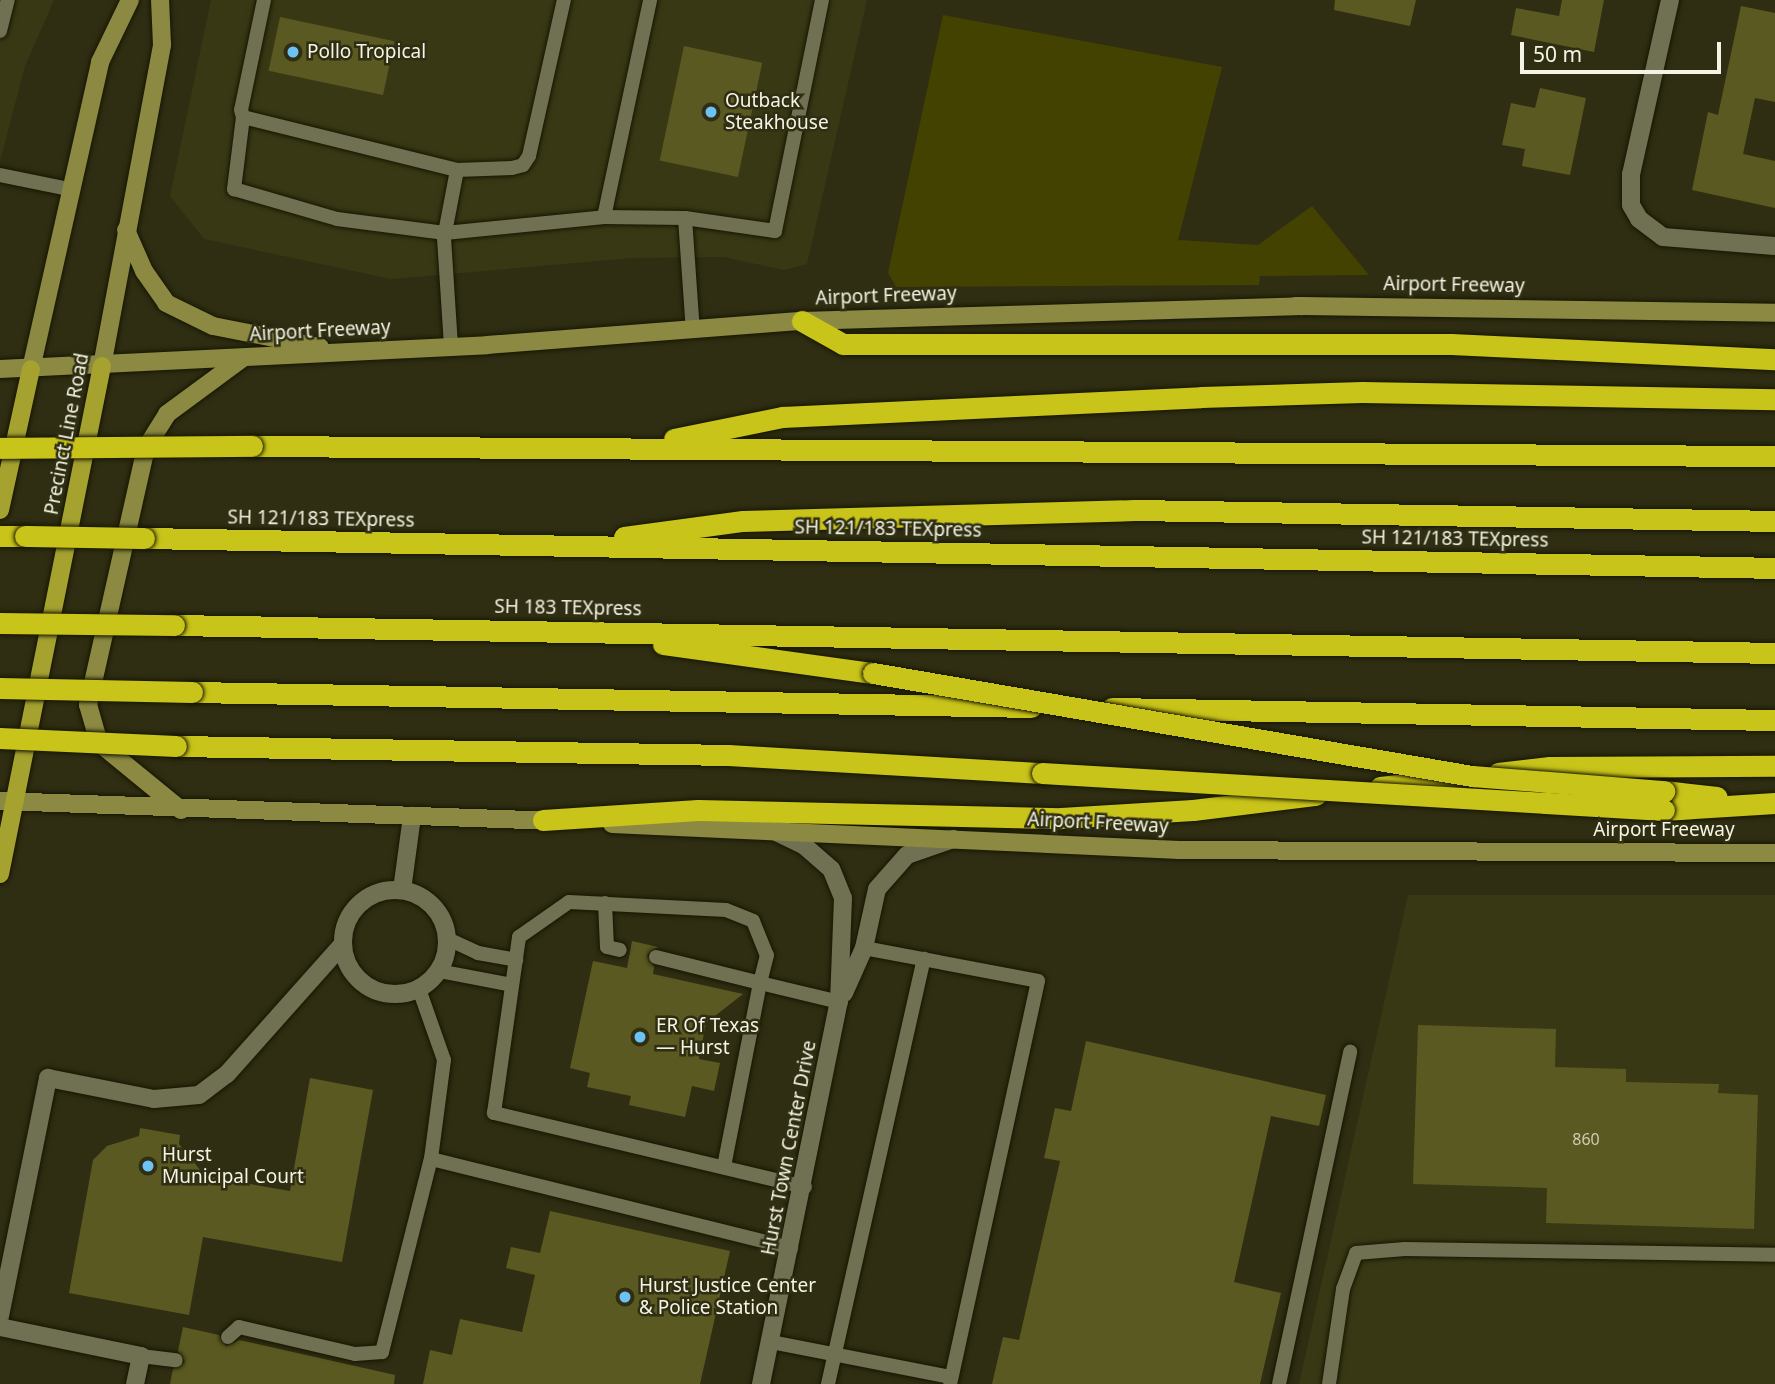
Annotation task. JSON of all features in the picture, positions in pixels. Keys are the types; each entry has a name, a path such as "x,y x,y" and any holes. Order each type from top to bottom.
{"highway":[{"path":"802,321 843,344 1451,344 1775,359"},
{"path":"640,446 782,417 1024,404 1362,393 1775,399"},
{"path":"0,447 640,446 781,451 1775,456"},
{"path":"559,546 743,521 918,513 1135,510 1775,521"},
{"name":"SH 121/183 TEXpress","path":"0,536 1775,568"},
{"name":"SH 183 TEXpress","path":"0,623 1775,653"},
{"path":"567,631 873,673 1472,776 1664,801"},
{"path":"0,688 1775,720"},
{"path":"0,738 176,746 741,755 1664,801 1773,803"},
{"path":"543,820 698,810 1061,818 1193,810 1550,767 1775,766"}],"main road":[{"path":"0,510 69,189 100,62 130,0"},
{"name":"Precinct Line Road","path":"0,874 8,802 102,366 162,45 160,0"},
{"path":"126,229 144,271 166,303 213,326 344,352"},
{"name":"Airport Freeway","path":"0,369 450,347 802,321 1295,306 1775,313"},
{"path":"181,810 99,743 88,705 146,448 167,414 243,358"},
{"name":"Airport Freeway","path":"8,802 181,810 543,820 1179,850 1775,853"}],"street":[{"path":"1670,0 1629,190 1639,219 1664,237 1775,246"},
{"path":"402,890 412,816"},
{"name":"Hurst Town Center Drive","path":"761,1384 805,1186 839,1002 843,898 831,869 805,846 774,831"},
{"name":"Hurst Town Center Drive","path":"839,1002 864,948 877,889 907,856 953,839"},
{"path":"0,1316 48,1079 154,1099 199,1095 227,1074 343,944 354,910 376,894 402,890 422,898 439,912 448,939 439,971 419,989 384,993 369,987 355,976 343,944"},
{"path":"0,1327 141,1356 135,1384"}],"lane":[{"path":"0,31 8,0"},
{"path":"264,0 240,110 243,117 234,189 337,219 445,233 604,217 685,218 775,230 822,0"},
{"path":"243,117 457,170 512,168 523,165 529,156 564,0"},
{"path":"604,217 650,0"},
{"path":"450,347 445,233 457,170"},
{"path":"0,175 69,189"},
{"path":"685,218 693,331"},
{"path":"724,1167 767,955 753,921 726,910 569,902 519,937 494,1113 724,1167 805,1186"},
{"path":"606,903 607,947 620,950"},
{"path":"448,939 478,953 516,960"},
{"path":"771,1342 951,1381 1038,981 864,948"},
{"path":"656,957 839,1002"},
{"path":"828,1384 924,959"},
{"path":"439,971 512,985"},
{"path":"228,1338 239,1327 355,1354 382,1352 431,1159 444,1060 419,989"},
{"path":"1279,1384 1350,1052"},
{"path":"431,1159 791,1248"},
{"path":"1329,1384 1343,1289 1356,1253 1405,1249 1775,1255"},
{"path":"141,1356 176,1360"}],"shaded area":[{"path":"0,0 54,0 25,66 0,161"},
{"path":"211,0 867,0 807,264 784,270 724,257 632,258 391,279 204,239 170,196"},
{"path":"943,15 1222,67 1178,240 1258,245 1312,206 1369,275 1260,276 1259,285 896,287 888,273"},
{"path":"1408,895 1775,895 1775,1384 1299,1384"}],"building":[{"path":"1335,0 1416,0 1410,26 1334,10"},
{"path":"1562,0 1604,0 1594,52 1511,35 1516,8 1559,16"},
{"path":"1741,6 1775,13 1775,102 1755,98 1743,154 1775,161 1775,208 1692,190 1708,112 1718,115"},
{"path":"280,17 394,41 383,95 269,71"},
{"name":"Outback Steakhouse","path":"684,46 762,63 738,177 660,160"},
{"path":"1540,88 1586,98 1570,175 1522,166 1525,149 1502,145 1511,103 1535,108"},
{"name":"ER Of Texas — Hurst","path":"632,941 658,947 647,955 654,967 653,974 743,994 706,1023 699,1059 720,1063 714,1091 692,1086 685,1117 629,1105 631,1096 587,1087 590,1073 570,1068 593,961 627,968"},
{"path":"1418,1025 1556,1029 1555,1067 1626,1069 1626,1082 1719,1084 1718,1093 1758,1095 1754,1229 1546,1223 1547,1188 1413,1184"},
{"path":"1086,1041 1326,1095 1319,1126 1271,1116 1234,1282 1281,1293 1260,1384 992,1384 1003,1337 1019,1340 1060,1161 1044,1158 1055,1108 1071,1111"},
{"path":"310,1078 373,1090 342,1262 203,1237 189,1315 69,1293 93,1160 107,1146 139,1136 140,1128 180,1135 179,1144 205,1176 290,1191"},
{"name":"Hurst Justice Center & Police Station","path":"550,1211 730,1251 700,1384 423,1384 430,1350 452,1355 460,1319 522,1332 535,1275 506,1268 511,1247 540,1253"},
{"path":"183,1327 219,1335 226,1346 239,1340 395,1375 394,1384 170,1384 173,1369 185,1362 178,1351"}],"place":[{"name":"Pollo Tropical","path":"293,52"},
{"name":"Outback Steakhouse","path":"711,112"},
{"name":"ER Of Texas — Hurst","path":"640,1037"},
{"name":"Hurst Municipal Court","path":"148,1166"},
{"name":"Hurst Justice Center & Police Station","path":"625,1297"}]}
